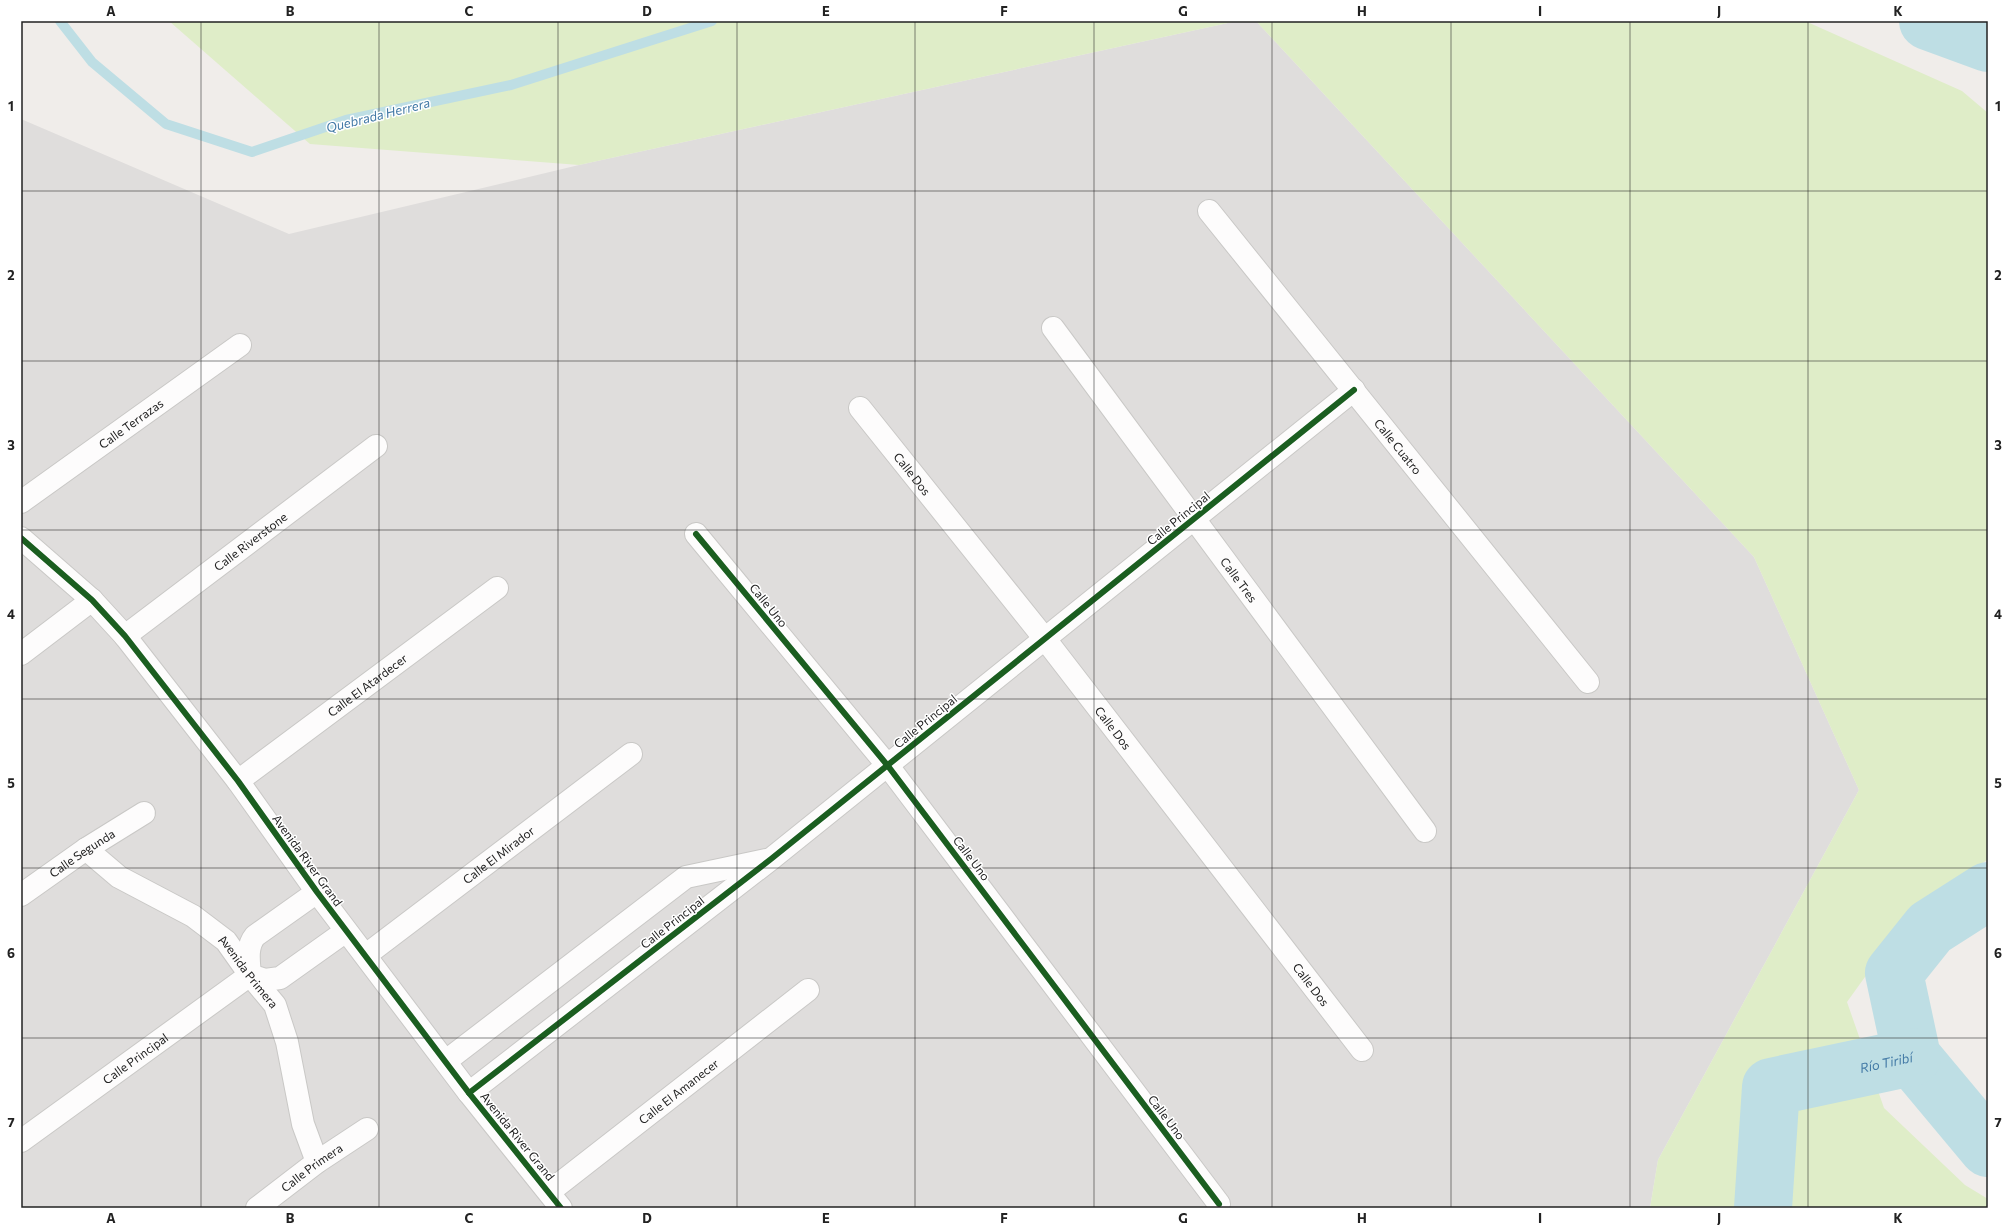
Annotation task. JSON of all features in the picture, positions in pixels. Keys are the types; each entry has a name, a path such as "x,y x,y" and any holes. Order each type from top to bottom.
{"street":[{"name":"Calle Cuatro","path":"1209,211 1588,682"},
{"name":"Calle Tres","path":"1053,328 1425,831"},
{"name":"Calle Terrazas","path":"21,502 240,345"},
{"name":"Calle Principal","path":"469,1093 771,859 1354,390"},
{"name":"Calle Dos","path":"860,408 1045,639 1362,1050"},
{"name":"Calle Riverstone","path":"125,636 376,446"},
{"name":"Calle Uno","path":"696,534 888,766 1219,1204"},
{"name":"Avenida River Grand","path":"21,538 92,600 125,636 238,781 317,892 469,1093 555,1200"},
{"name":"Calle El Atardecer","path":"238,781 497,588"},
{"path":"21,654 92,600"},
{"name":"Calle El Mirador","path":"366,955 631,754"},
{"name":"Calle Segunda","path":"21,895 86,849 144,813"},
{"name":"Avenida Primera","path":"86,849 119,877 194,916 226,941 250,976 275,1005 287,1042 303,1124 318,1162"},
{"name":"Calle Principal","path":"446,1061 686,877 771,859"},
{"path":"317,892 250,941 250,976 265,980 280,978 346,931"},
{"name":"Calle Principal","path":"21,1141 250,976"},
{"name":"Calle El Amanecer","path":"555,1200 808,990"},
{"name":"Calle Primera","path":"257,1208 318,1162 367,1130"}],"shaded area":[{"path":"1237,21 1256,21 1754,557 1859,790 1658,1160 1650,1208 21,1208 21,119 289,234 579,165"}],"green space":[{"path":"169,21 1237,21 579,165 310,144"},
{"path":"1256,21 1805,21 1962,91 1988,113 1988,859 1903,924 1847,1002 1884,1108 1965,1185 1988,1199 1988,1208 1650,1208 1658,1160 1859,790 1754,557"}],"waterway":[{"name":"Quebrada Herrera","path":"60,21 92,62 166,124 252,152 346,120 511,85 712,21"},
{"name":"Río Tiribí","path":"1928,21 1988,43"},
{"name":"Río Tiribí","path":"1988,891 1930,928 1894,973 1912,1057 1988,1148"},
{"name":"Río Tiribí","path":"1763,1208 1771,1087 1912,1057"}],"cycle path":[{"path":"469,1093 771,859 1354,390"},
{"path":"696,534 888,766 1219,1204"},
{"path":"21,538 92,600 125,636 238,781 317,892 469,1093 561,1208"}]}
